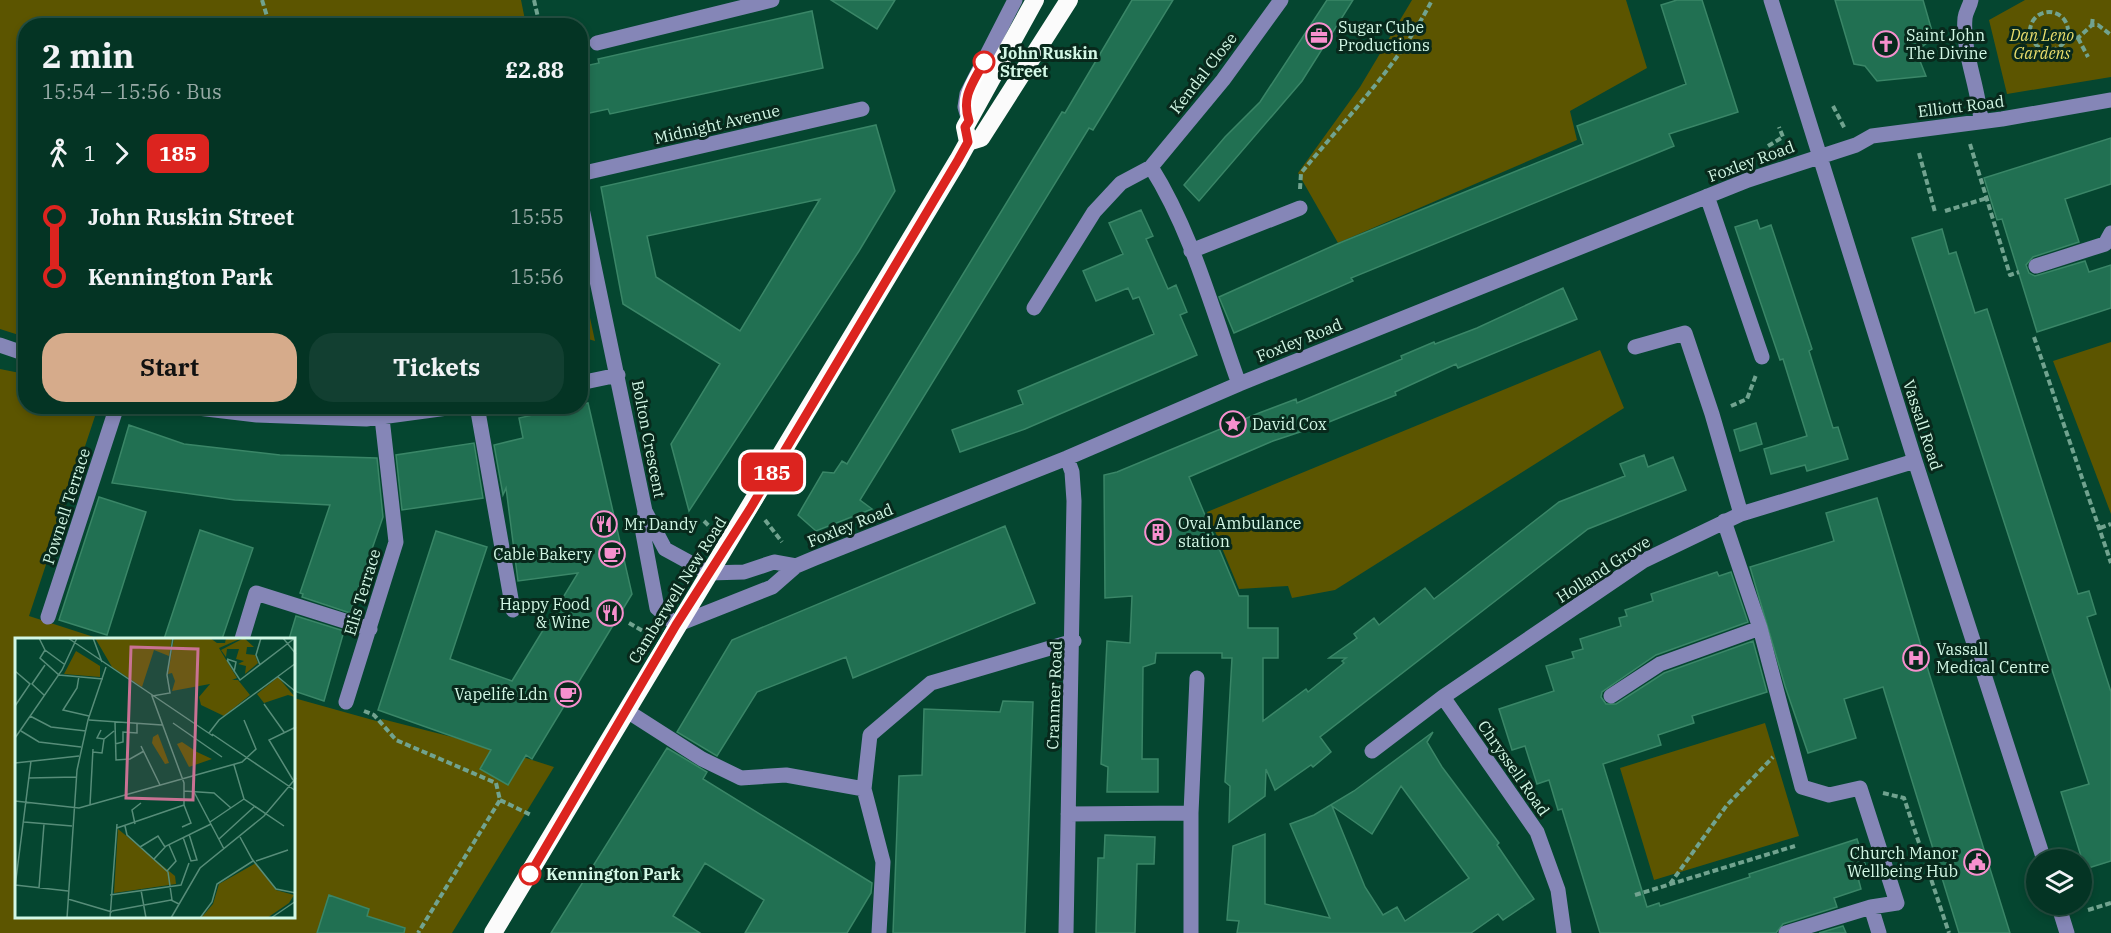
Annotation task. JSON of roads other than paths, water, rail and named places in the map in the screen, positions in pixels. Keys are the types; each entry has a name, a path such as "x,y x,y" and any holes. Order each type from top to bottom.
{"highway":[{"name":"Camberwell New Road","path":"493,933 627,711 676,625 750,509 968,142 965,127 1035,0"},
{"name":"Camberwell New Road","path":"968,142 981,138 1070,0"}],"street":[{"path":"597,43 772,0"},
{"name":"Camberwell New Road","path":"969,121 964,107 967,94 1015,0"},
{"name":"Kendal Close","path":"1035,308 1094,212 1121,183 1151,166 1223,80 1281,0"},
{"name":"Vassall Road","path":"1771,0 1915,461 2040,849"},
{"path":"1972,1 1965,14 1965,26 1968,57 1980,100 1982,122"},
{"name":"Elliott Road","path":"1819,156 1850,140 1982,122 2111,100"},
{"name":"Midnight Avenue","path":"588,172 862,109"},
{"name":"Foxley Road","path":"676,625 772,587 796,566 1067,458 1239,384 1707,196 1819,156"},
{"path":"1151,166 1164,188 1191,251 1239,384"},
{"path":"1707,196 1762,357"},
{"path":"1191,251 1300,208"},
{"path":"2036,266 2105,244 2111,233"},
{"path":"588,236 618,375"},
{"path":"1635,347 1685,333 1712,414 1741,514"},
{"path":"0,345 18,351"},
{"name":"Bolton Crescent","path":"588,381 618,375 645,511 643,533 657,608 676,625"},
{"name":"Pownell Terrace","path":"48,617 114,414"},
{"path":"242,414 257,416 345,414"},
{"name":"Elis Terrace","path":"346,702 396,542 389,414"},
{"path":"478,414 513,610"},
{"name":"Cranmer Road","path":"1066,933 1074,641 1074,501 1072,472 1067,458"},
{"name":"Holland Grove","path":"1372,751 1443,697 1643,561 1741,514 1915,461"},
{"name":"Bolton Crescent","path":"645,511 665,549 710,573"},
{"path":"1725,521 1760,628 1802,787 1829,795 1860,788 1897,903 1871,907 1786,933"},
{"name":"Foxley Road","path":"710,573 744,572 774,562 796,566"},
{"path":"242,638 256,593 370,629"},
{"path":"1611,696 1660,664 1760,628"},
{"path":"879,933 883,862 864,789 870,735 931,683 1074,641"},
{"path":"1191,933 1191,813 1197,678"},
{"name":"Chryssell Road","path":"1443,697 1536,832 1558,890 1564,933"},
{"path":"627,711 702,759 741,778 786,775 864,789"},
{"path":"1068,814 1191,813"},
{"path":"1871,907 1879,933"},
{"path":"2061,915 2067,933"}],"place":[{"name":"Sugar Cube Productions","path":"1319,36"},
{"name":"Saint John The Divine","path":"1886,44"},
{"name":"John Ruskin Street","path":"984,62"},
{"name":"David Cox","path":"1233,424"},
{"name":"Mr Dandy","path":"604,524"},
{"name":"Oval Ambulance station","path":"1158,532"},
{"name":"Cable Bakery","path":"612,554"},
{"name":"Happy Food & Wine","path":"610,613"},
{"name":"Vassall Medical Centre","path":"1916,658"},
{"name":"Vapelife Ldn","path":"568,694"},
{"name":"Church Manor Wellbeing Hub","path":"1977,862"},
{"name":"Kennington Park","path":"530,874"}],"park label":[{"name":"Dan Leno Gardens","path":"2042,44"}]}
